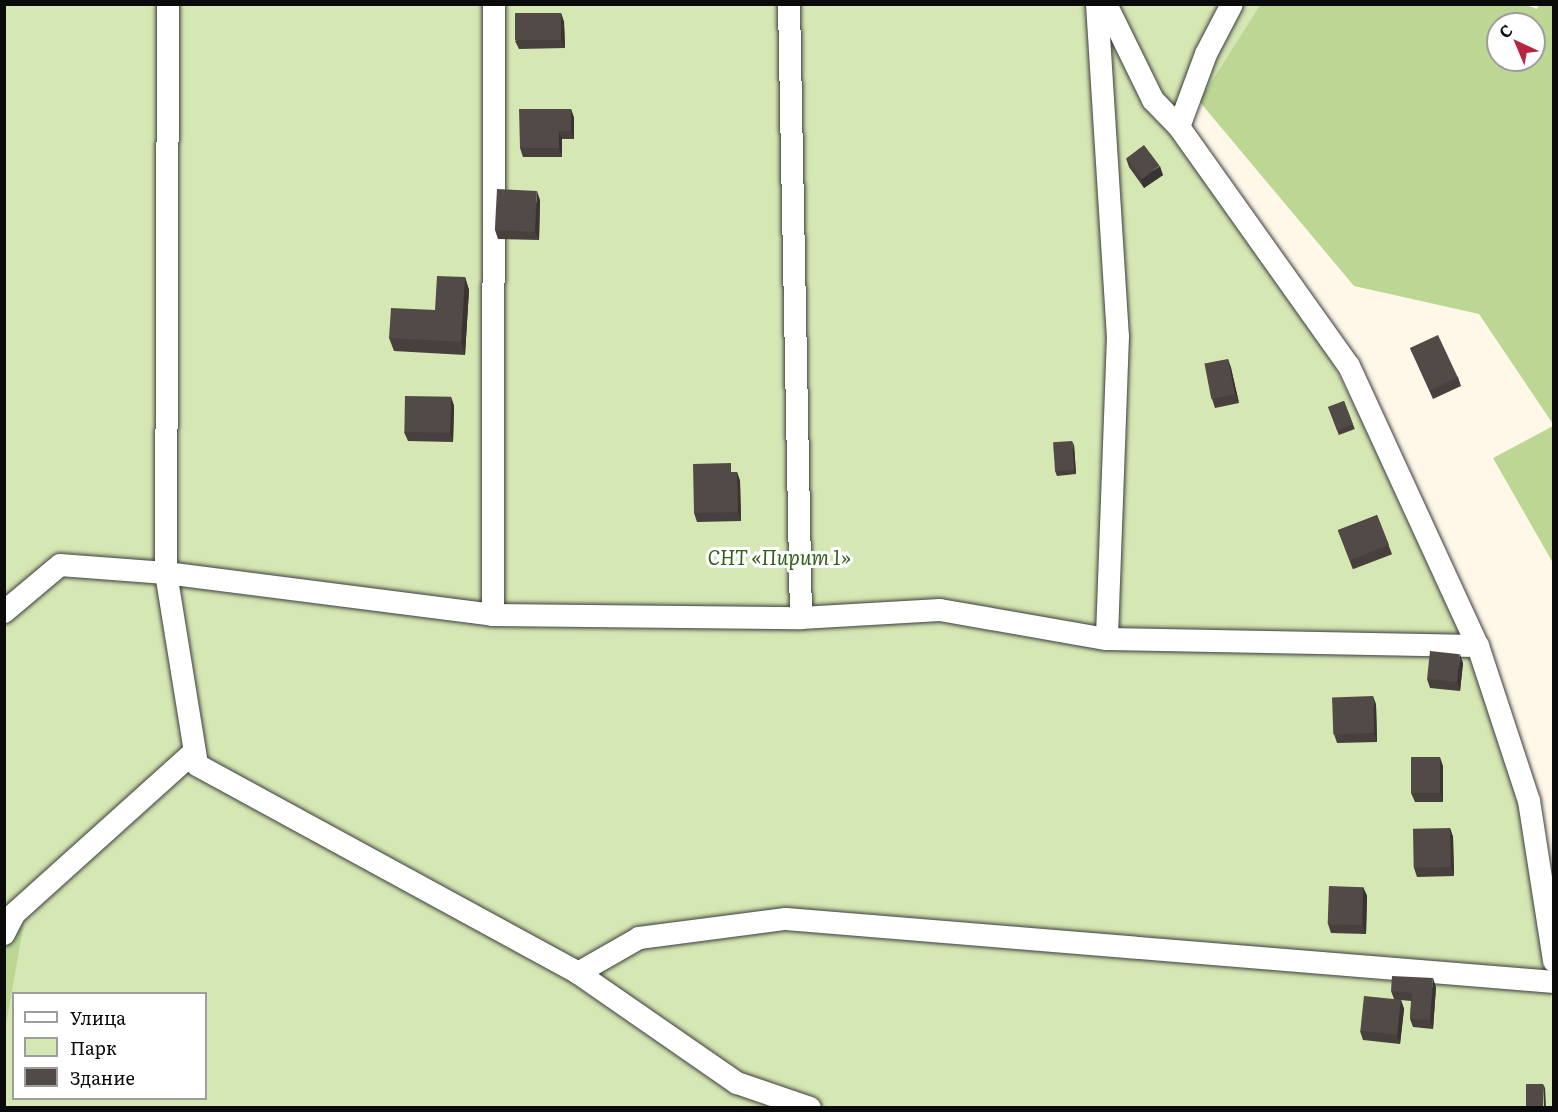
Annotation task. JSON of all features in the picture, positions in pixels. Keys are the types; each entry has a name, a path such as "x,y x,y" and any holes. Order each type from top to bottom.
{"street":[{"path":"168,4 166,573 192,754 197,765 578,973 736,1083 810,1107"},
{"path":"493,615 494,4"},
{"path":"789,4 801,618"},
{"path":"1097,4 1118,336 1107,639"},
{"path":"1106,4 1153,100 1179,127 1349,366 1478,646 1529,801 1554,961"},
{"path":"1179,127 1206,54 1232,4"},
{"path":"4,612 60,565 166,573 493,615 801,618 940,610 1107,639 1478,646"},
{"path":"4,934 14,914 192,754"},
{"path":"578,973 639,938 786,919 1554,982"}],"green space":[{"path":"1523,4 1537,9 1539,5 1553,5 1553,424 1479,314 1354,286 1199,101 1260,5"},
{"name":"СНТ «Пирит 1»","path":"5,5 1260,5 1199,101 1176,129 1316,330 1463,618 1524,811 1553,1008 1553,1107 5,1107 5,1031 24,924 5,904"},
{"path":"1553,426 1553,563 1493,458"},
{"path":"5,904 24,924 5,1031"}],"building":[{"path":"515,13 561,13 561,40 515,40"},
{"path":"519,109 571,109 571,131 559,131 559,148 520,148"},
{"path":"1144,145 1160,166 1142,179 1126,158"},
{"path":"497,189 537,191 535,232 495,230"},
{"path":"437,276 465,277 461,342 389,338 391,308 435,310"},
{"path":"1438,335 1458,378 1430,391 1410,348"},
{"path":"1228,359 1235,394 1211,399 1204,364"},
{"path":"405,396 451,397 450,433 404,432"},
{"path":"1344,401 1353,424 1337,430 1328,407"},
{"path":"1072,441 1074,470 1055,471 1053,442"},
{"path":"731,463 731,472 737,472 738,512 694,513 693,464"},
{"path":"1377,515 1389,545 1350,560 1338,531"},
{"path":"1430,651 1460,654 1457,682 1427,679"},
{"path":"1373,696 1374,733 1333,734 1332,697"},
{"path":"1411,757 1440,757 1440,793 1411,793"},
{"path":"1450,828 1451,867 1414,868 1413,829"},
{"path":"1329,886 1363,887 1362,925 1328,924"},
{"path":"1392,976 1433,978 1430,1020 1410,1019 1412,993 1391,991"},
{"path":"1364,996 1401,1000 1397,1035 1360,1031"},
{"path":"1526,1084 1543,1084 1543,1107 1526,1107"}]}
